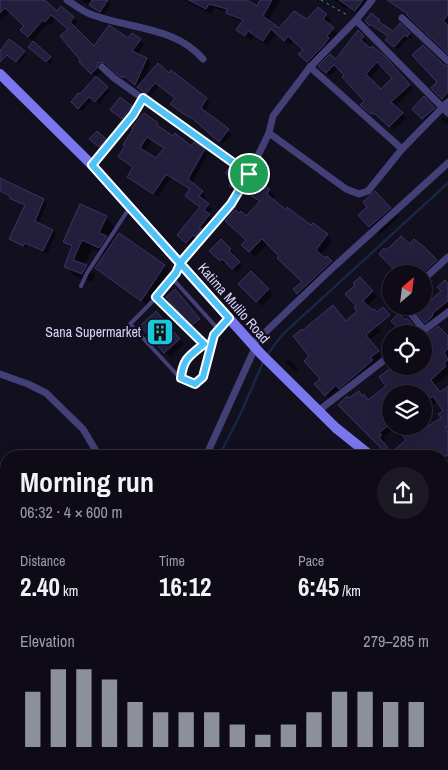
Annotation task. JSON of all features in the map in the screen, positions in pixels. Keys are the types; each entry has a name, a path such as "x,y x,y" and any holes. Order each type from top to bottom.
{"main road":[{"name":"Katima Mulilo Road","path":"0,74 92,165 181,262 259,352 336,428 364,450"}],"street":[{"path":"67,0 89,14 171,35 194,49 203,59"},
{"path":"181,262 231,204 249,174 269,133 272,116 310,67 356,20 372,0"},
{"path":"402,18 448,62"},
{"path":"269,133 346,189 359,194 368,191 402,149 446,108 356,20"},
{"path":"102,67 114,78 249,174"},
{"path":"310,67 402,149"},
{"path":"92,165 133,115 143,98"},
{"path":"209,450 259,352 326,274 448,163"},
{"path":"432,272 448,257"},
{"path":"431,325 448,312"},
{"path":"318,411 382,362"},
{"path":"0,374 46,393 84,429 96,450"}],"lane":[{"path":"81,286 130,207"},
{"path":"181,262 172,278 130,324 181,378 195,384 203,377 214,335 229,318"},
{"path":"172,278 218,329"},
{"path":"156,297 209,349"},
{"path":"181,378 183,362 214,335"}],"path":[{"path":"321,0 356,20"}],"building":[{"path":"0,0 45,0 57,11 61,6 74,17 70,22 94,46 109,25 128,38 132,33 141,39 132,51 147,58 135,85 124,76 123,78 117,74 104,62 98,63 97,68 91,74 79,62 80,60 60,36 68,29 51,15 45,22 43,20 28,37 20,30 24,26 5,8 0,13"},
{"path":"92,0 108,0 100,12 89,5"},
{"path":"188,0 247,0 257,6 260,0 272,0 263,16 279,28 294,11 307,19 318,7 327,14 323,19 334,28 327,36 329,38 324,45 307,62 298,54 303,50 288,36 284,41 271,29 263,41 248,31 245,36 236,30 243,20 226,13 227,9 209,4 206,9"},
{"path":"339,0 363,0 355,11"},
{"path":"387,0 448,0 448,15 443,21 448,25 448,54 408,14"},
{"path":"371,13 380,20 378,21 393,31 400,23 410,33 407,37 405,35 394,47 385,40 388,36 365,21"},
{"path":"358,30 364,36 361,40 370,48 372,46 386,57 410,85 391,102 403,113 389,127 376,115 371,114 360,105 364,101 342,77 344,75 334,65 326,73 318,66 330,54 336,59","holes":["377,62 392,78 381,89 366,74"]},
{"path":"9,39 25,51 16,62 7,55 0,62 0,51"},
{"path":"33,41 51,57 46,62 28,47"},
{"path":"423,45 444,65 448,66 448,92 442,99 431,88 437,82 412,55"},
{"path":"158,63 169,73 171,70 207,98 201,108 229,129 219,142 193,119 170,104 175,98 155,83 146,94 137,87"},
{"path":"96,76 108,87 95,102 89,97 78,109 71,102"},
{"path":"424,96 435,108 422,119 412,109"},
{"path":"120,97 132,106 122,119 110,110"},
{"path":"144,113 173,136 175,133 191,146 194,142 205,149 188,179 203,191 199,196 209,204 204,210 210,214 199,228 202,229 186,243 177,235 200,207 185,196 190,189 167,175 153,194 127,177 133,167 118,157 125,146 123,145 132,128","holes":["147,137 164,148 156,158 140,148"]},
{"path":"97,131 106,139 99,147 89,139"},
{"path":"230,167 242,176 234,189 229,186 233,180 225,173"},
{"path":"0,178 44,199 35,221 53,230 43,251 25,243 23,246 9,239 25,205 9,198 10,196 0,191"},
{"path":"259,183 270,189 267,194 286,210 287,207 311,225 313,223 328,234 316,250 332,261 297,294 293,289 302,282 277,258 279,256 262,239 249,252 241,245 246,240 225,221 235,210 239,213 241,211 246,216 260,201 251,196"},
{"path":"375,191 391,208 369,227 358,215 367,207 363,202"},
{"path":"80,204 107,216 99,233 107,236 99,248 82,240 73,260 87,265 82,274 64,267 72,246 63,242"},
{"path":"119,233 165,265 141,301 95,268"},
{"path":"401,236 410,244 414,239 437,260 432,265 389,265 379,254 384,248 386,250"},
{"path":"221,239 240,262 232,269 222,259 220,261 209,251"},
{"path":"251,271 269,289 256,302 238,284"},
{"path":"360,277 373,291 363,301 372,310 374,309 377,312 382,308 382,315 390,315 366,335 379,351 370,358 373,360 339,389 336,385 325,396 314,384 320,379 304,361 309,356 293,336 333,305 346,321 357,311 354,308 356,306 345,294 355,285 353,283"},
{"path":"445,280 448,284 448,301 432,314 432,299 441,291 437,287"},
{"path":"175,289 200,319 191,326 166,297"},
{"name":"Sana Supermarket","path":"156,311 180,339 164,353 140,326"},
{"path":"432,314 433,315 431,318 425,323 419,315"},
{"path":"397,315 401,315 405,320 407,318 413,325 395,325 391,321"},
{"path":"438,326 448,336 448,349 444,352 448,360 444,363 446,366 431,380 440,392 448,386 448,428 445,426 448,431 448,450 394,450 406,440 402,435 432,435 432,424 441,418 438,414 443,411 432,397 432,385 385,385 379,377 382,375 432,375 432,331"},
{"path":"382,389 382,430 379,433 382,435 379,437 388,448 385,450 383,450 338,405 347,396 349,398 359,391 368,400"}],"waterway":[{"path":"267,355 282,335 448,183"},
{"path":"222,450 264,360"}],"place":[{"name":"Sana Supermarket","path":"160,332"}],"route":[{"path":"249,174 143,98 133,115 92,165 181,262 229,318 214,335 203,377 195,384 181,378 183,362 204,344 156,297 176,273 181,262 231,204 249,174"}]}
